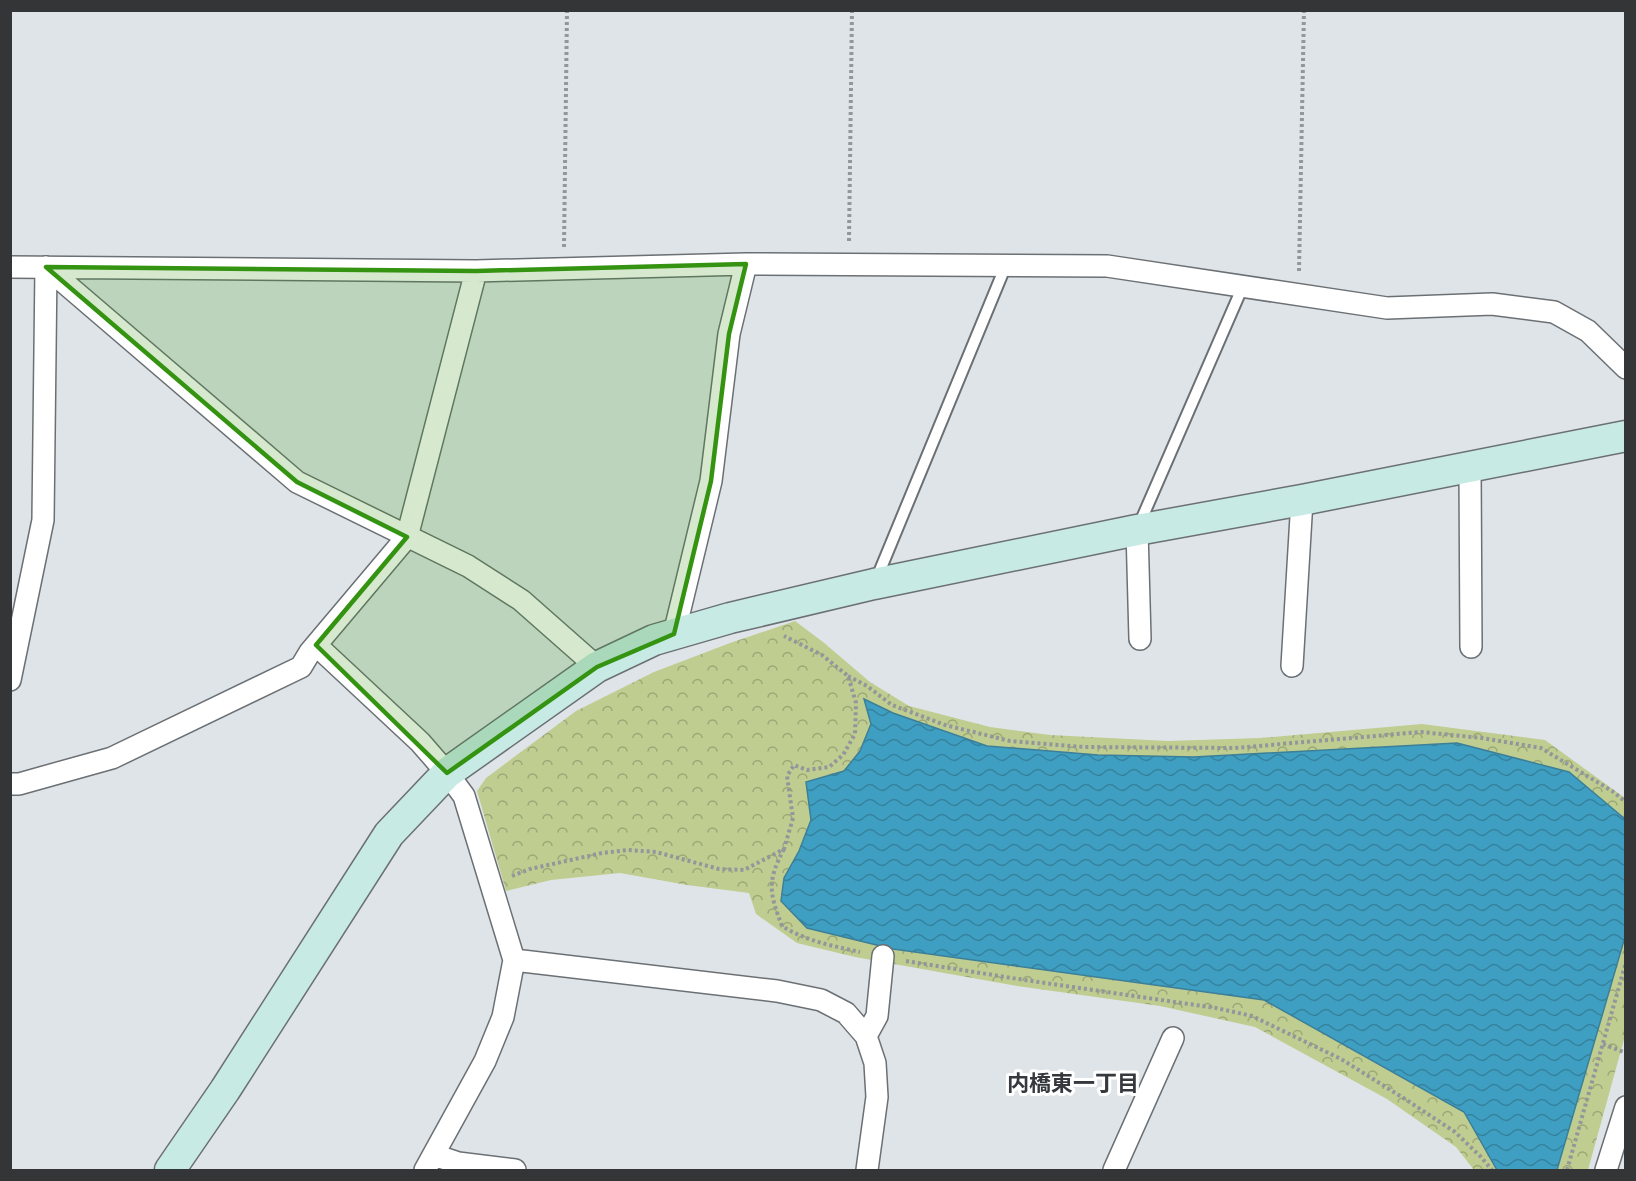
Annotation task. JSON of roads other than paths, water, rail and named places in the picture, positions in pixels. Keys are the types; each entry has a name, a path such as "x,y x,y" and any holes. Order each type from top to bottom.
{"street":[{"path":"674,634 711,481 729,334 746,264"},
{"path":"10,267 477,271 746,264 1107,266 1387,308 1492,304 1554,312 1588,331 1626,368"},
{"path":"46,267 297,482 468,566 521,600 597,667"},
{"path":"10,680 43,520 46,267"},
{"path":"10,784 19,784 112,758 301,667 316,645 407,537 477,271"},
{"path":"170,1170 225,1090 389,834 447,773 597,667 654,640 674,634 747,613 874,584 1137,530 1626,436"},
{"path":"1470,467 1471,647"},
{"path":"1292,666 1302,500"},
{"path":"1137,530 1140,639"},
{"path":"316,645 420,742 465,796 514,960 503,1017 485,1061 430,1163 458,1163 515,1170"},
{"path":"866,1036 877,1016 883,956"},
{"path":"514,960 777,991 821,1000 846,1013 866,1036 875,1063 877,1097 867,1170"},
{"path":"1114,1170 1173,1038"},
{"path":"1606,1170 1626,1107"}],"lane":[{"path":"874,584 1006,265"},
{"path":"1137,530 1243,286"}],"water":[{"path":"864,699 893,713 987,746 1098,755 1194,757 1457,743 1569,772 1625,819 1625,937 1557,1170 1497,1170 1464,1112 1264,1000 893,949 807,928 781,901 784,878 799,851 811,820 806,782 844,771 860,751 871,724"}],"district":[{"name":"内橋東一丁目","path":"1073,1083"}]}
